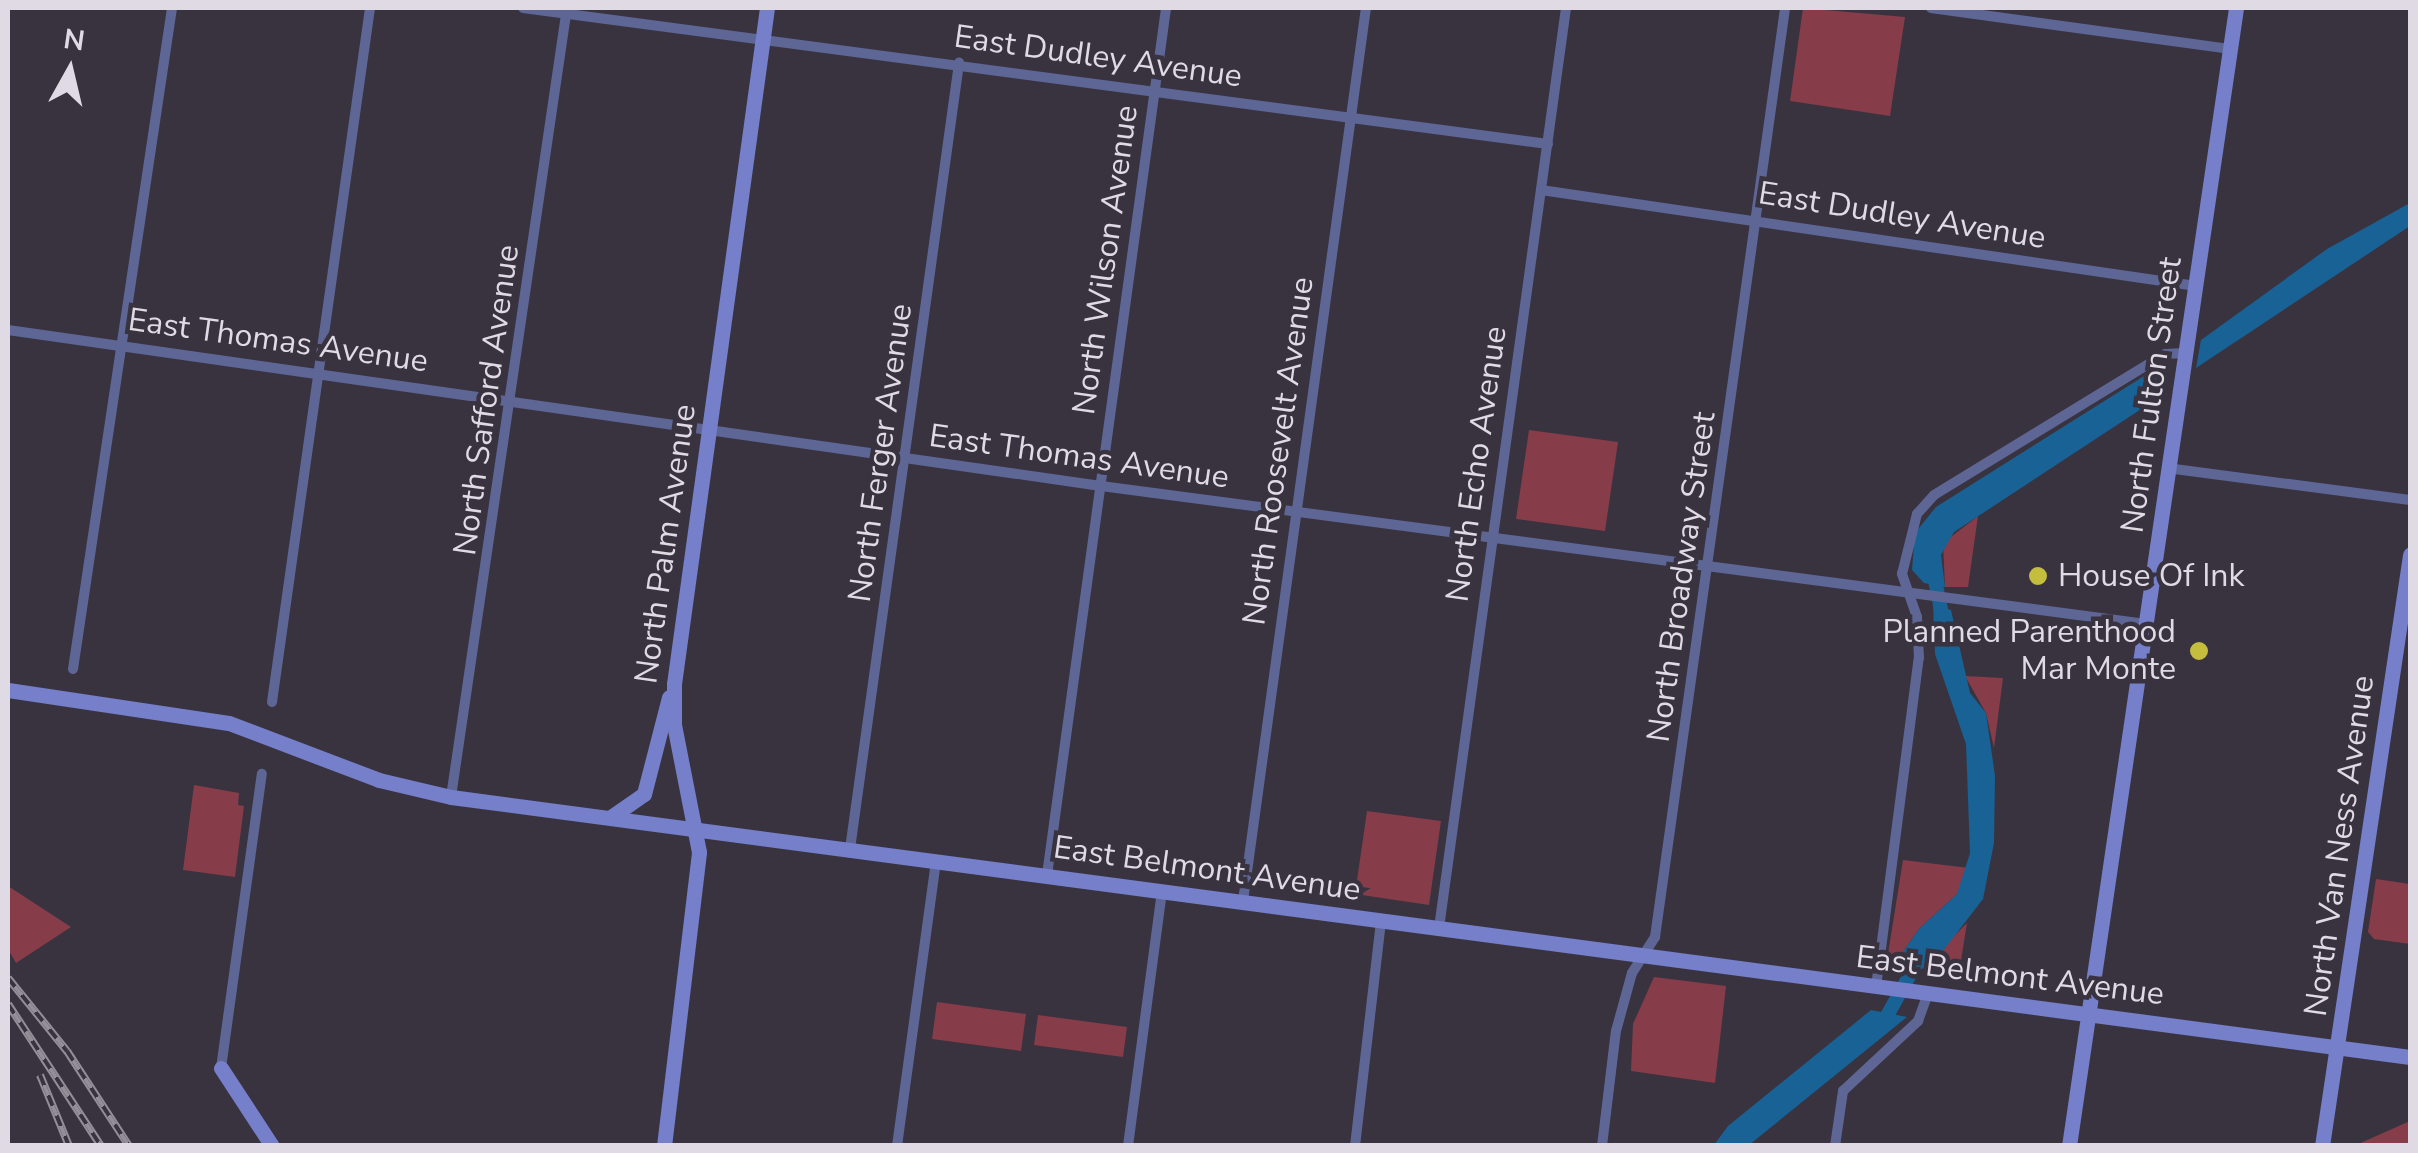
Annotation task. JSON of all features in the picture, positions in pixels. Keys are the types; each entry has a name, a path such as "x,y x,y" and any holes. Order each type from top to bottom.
{"main road":[{"name":"North Palm Avenue","path":"664,1146 696,898 698,828 674,725 674,684 767,8"},
{"name":"North Fulton Street","path":"2069,1146 2236,8"},
{"name":"North Van Ness Avenue","path":"2322,1146 2410,555"},
{"path":"612,817 646,789 674,684"},
{"name":"East Belmont Avenue","path":"8,690 240,725 378,780 451,797 2410,1057"},
{"path":"221,1068 272,1146"}],"street":[{"path":"73,669 172,8"},
{"path":"272,702 370,8"},
{"name":"East Dudley Avenue","path":"522,8 566,10 1548,144"},
{"name":"North Wilson Avenue","path":"1048,875 1166,8"},
{"name":"North Roosevelt Avenue","path":"1242,902 1366,8"},
{"name":"North Echo Avenue","path":"1439,928 1566,8"},
{"name":"North Broadway Street","path":"1602,1146 1616,1031 1642,955 1655,937 1785,8"},
{"path":"1930,8 2229,49"},
{"name":"North Safford Avenue","path":"451,797 513,400 566,10"},
{"name":"North Ferger Avenue","path":"850,849 960,63"},
{"name":"East Dudley Avenue","path":"1541,190 1754,218 2196,286"},
{"name":"East Thomas Avenue","path":"8,330 1101,486 2146,624"},
{"path":"1880,987 1919,658 1917,617 1904,590 1906,544 1917,514 1934,495 2164,354 2185,355"},
{"path":"2167,468 2410,500"},
{"path":"221,1068 262,774"},
{"path":"897,1146 936,860"},
{"path":"1128,1146 1162,890"},
{"path":"1356,1146 1380,920"},
{"path":"1834,1146 1843,1092 1918,1021 1923,992"}],"shaded area":[{"path":"1803,8 1905,17 1890,116 1790,101"},
{"path":"1529,430 1618,442 1605,531 1516,519"},
{"path":"1978,516 1968,587 1945,587 1943,543"},
{"path":"1965,676 2003,678 1994,748 1986,713"},
{"path":"194,785 239,793 238,805 244,806 235,877 183,870"},
{"path":"1367,811 1441,821 1429,905 1355,894"},
{"path":"1903,860 1969,868 1957,894 1919,929 1893,966 1887,960"},
{"path":"2376,879 2410,884 2410,944 2374,939 2368,932"},
{"path":"8,886 71,927 16,963 8,949"},
{"path":"1967,923 1959,973 1929,969 1946,944"},
{"path":"1654,977 1726,986 1715,1083 1631,1071 1633,1024"},
{"path":"937,1002 1026,1014 1021,1051 932,1039"},
{"path":"1038,1015 1127,1027 1123,1057 1034,1045"},
{"path":"2410,1121 2410,1145 2356,1145"}],"water":[{"path":"2410,203 2410,226 2196,368 2201,340 2327,249"},
{"path":"2160,366 2158,398 1954,532 1941,555 1945,587 1924,583 1912,570 1915,533 1936,507"},
{"path":"1933,604 1951,610 1970,693 1986,713 1995,776 1994,843 1983,899 1929,969 1893,966 1919,929 1957,894 1970,853 1966,744 1935,654"},
{"path":"1871,1010 1907,1017 1749,1145 1714,1145 1728,1126"}],"waterway":[{"path":"1932,566 1944,624"},
{"path":"1883,1023 1921,955"}],"railway":[{"path":"8,978 67,1051 129,1146"},
{"path":"8,1004 101,1146"},
{"path":"40,1075 69,1146"}],"place":[{"name":"House Of Ink","path":"2038,576"},
{"name":"Planned Parenthood Mar Monte","path":"2199,651"}]}
